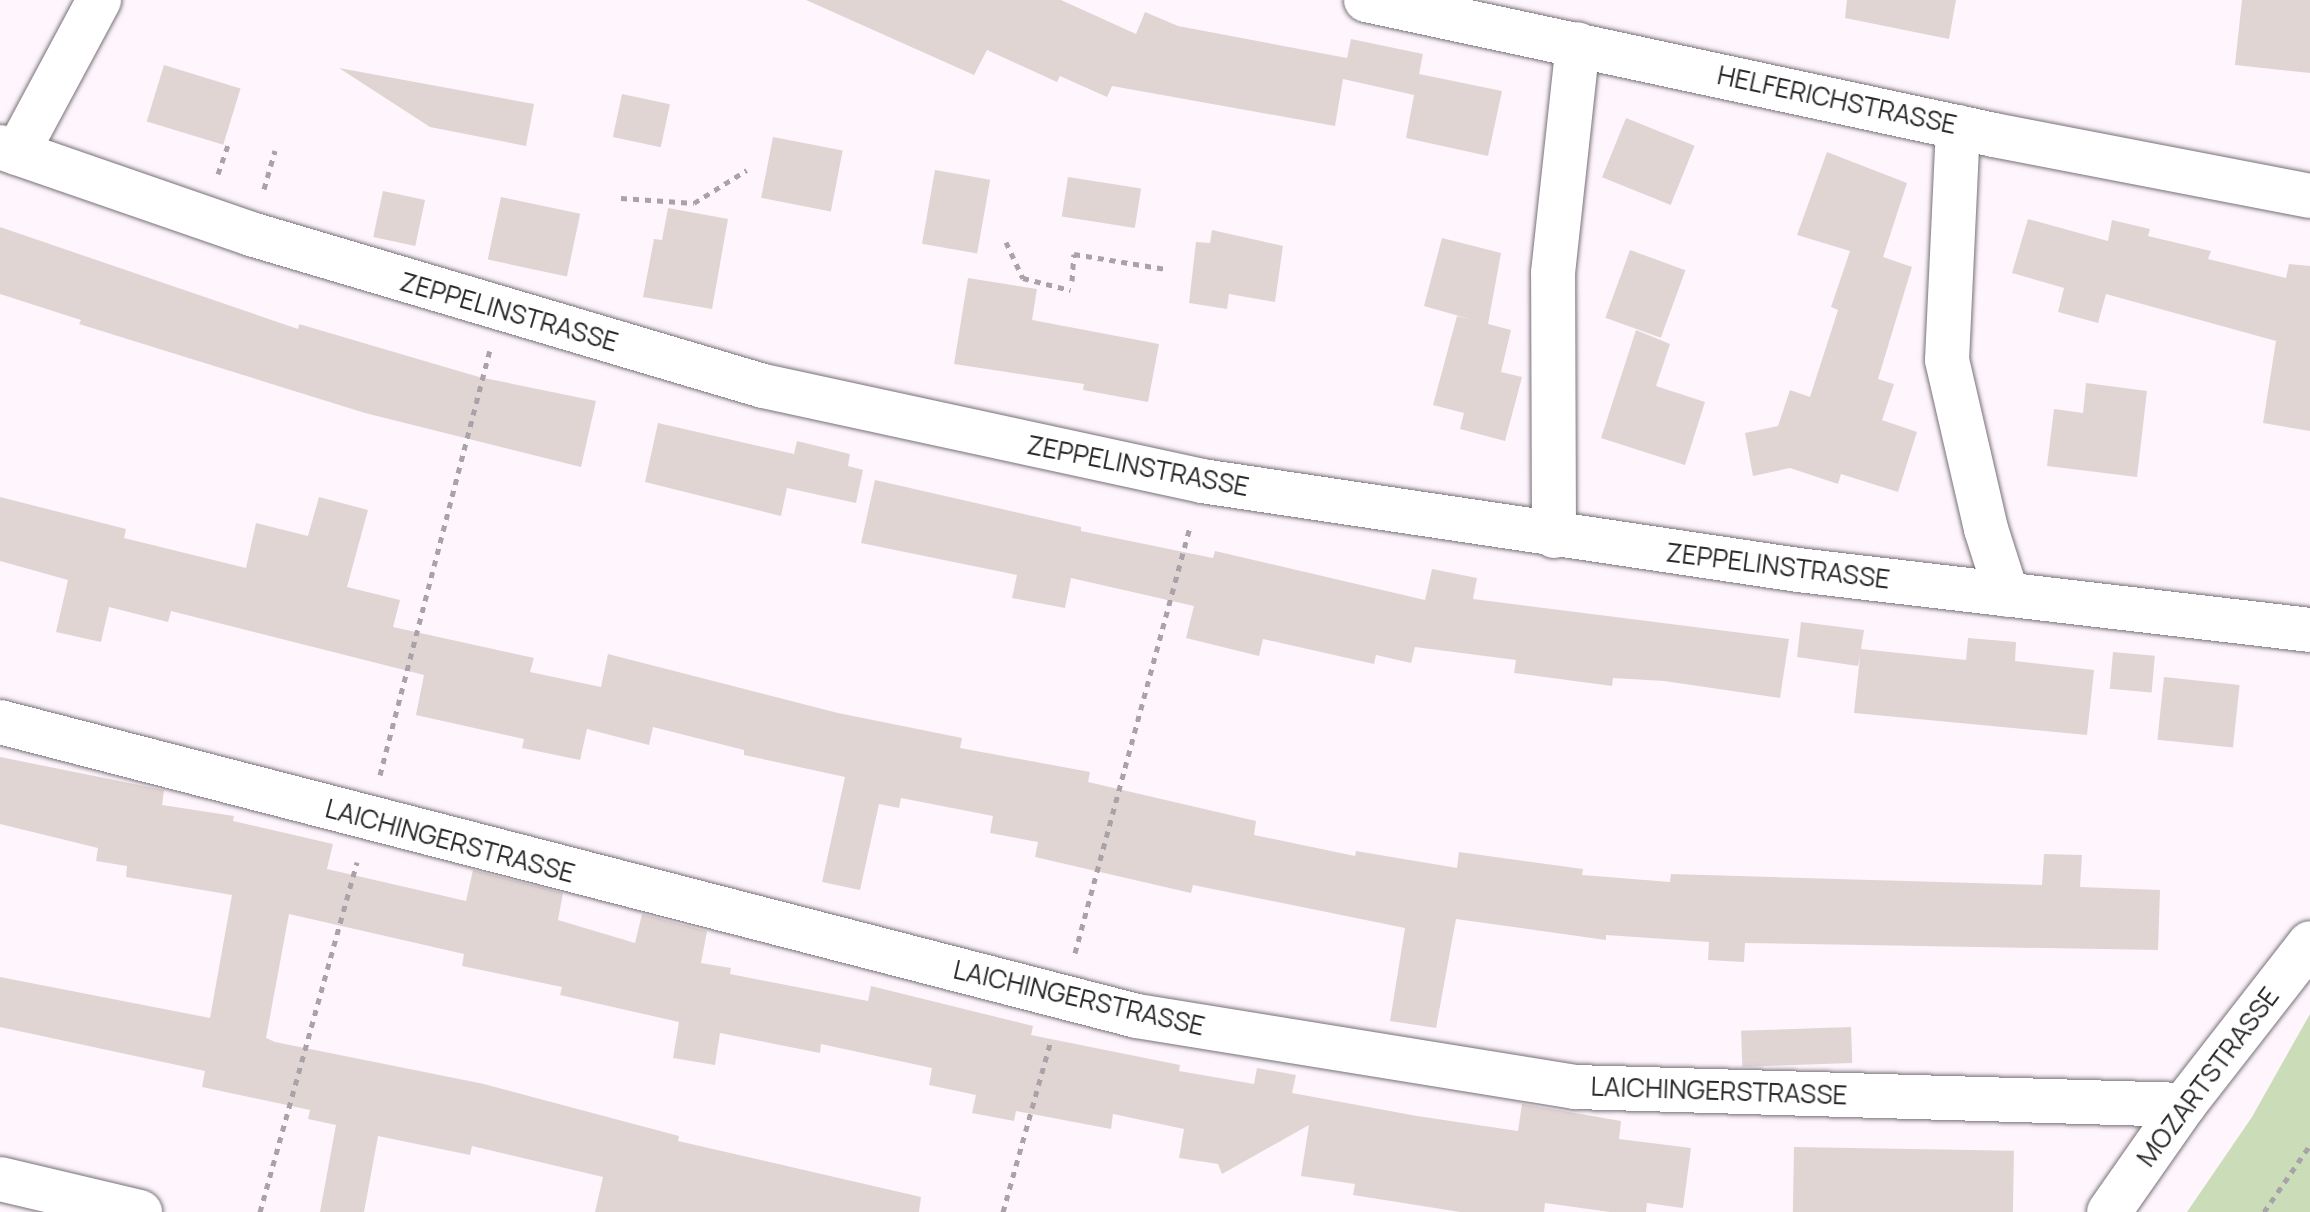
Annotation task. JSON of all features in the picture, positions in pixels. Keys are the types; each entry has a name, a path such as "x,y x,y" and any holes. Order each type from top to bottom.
{"street":[{"path":"8,150 99,0"},
{"name":"HELFERICHSTRASSE","path":"1366,0 1958,127 2310,196"},
{"path":"1554,536 1553,273 1578,44"},
{"path":"1958,127 1947,360 1986,529 2007,595"},
{"name":"ZEPPELINSTRASSE","path":"8,150 500,312 763,386 1202,481 1554,536 2007,595 2310,630"},
{"name":"LAICHINGERSTRASSE","path":"0,722 1137,1016 1575,1087 2184,1105"},
{"name":"MOZARTSTRASSE","path":"2109,1212 2184,1105 2310,943"},
{"path":"0,1179 140,1212"}],"path":[{"path":"621,198 694,203 747,170"},
{"path":"1006,242 1023,278 1070,290"},
{"path":"1072,281 1074,254 1166,269"},
{"path":"260,1212 369,819 500,312"},
{"path":"1003,1212 1202,481"},
{"path":"2264,1212 2310,1145"}],"green space":[{"path":"2310,1014 2310,1212 2187,1212 2252,1117"}],"building":[{"path":"806,0 1061,0 1136,34 1145,12 1178,26 1347,58 1351,39 1423,54 1419,74 1502,91 1488,156 1406,138 1414,95 1343,79 1335,126 1112,86 1107,97 1060,76 1057,82 987,50 974,75"},
{"path":"1847,0 1956,0 1949,39 1845,18"},
{"path":"2242,0 2310,0 2310,73 2235,65"},
{"path":"164,65 241,88 223,145 147,121"},
{"path":"339,68 534,104 526,146 430,127"},
{"path":"622,94 670,104 661,147 613,137"},
{"path":"1626,118 1695,146 1671,205 1602,177"},
{"path":"773,137 843,151 831,211 761,198"},
{"path":"1827,152 1907,183 1883,257 1912,267 1878,379 1894,384 1882,420 1917,432 1898,492 1841,474 1838,484 1790,468 1753,476 1745,433 1778,426 1790,390 1810,397 1838,310 1831,307 1850,251 1797,235"},
{"path":"935,170 990,180 977,254 922,244"},
{"path":"1068,177 1141,189 1135,228 1062,217"},
{"path":"383,191 425,200 415,246 373,237"},
{"path":"501,197 580,214 567,276 488,260"},
{"path":"668,208 728,219 712,309 643,297 654,239 662,240"},
{"path":"2028,219 2108,241 2112,220 2150,229 2148,236 2211,251 2208,259 2286,278 2289,264 2310,266 2310,431 2263,423 2276,341 2106,294 2098,323 2058,312 2064,288 2012,273"},
{"path":"0,227 298,329 299,324 479,377 596,401 581,467 365,413 79,324 81,320 0,294"},
{"path":"1212,230 1283,246 1275,302 1229,294 1227,309 1189,303 1196,242 1210,243"},
{"path":"1442,238 1501,253 1488,324 1511,330 1501,372 1522,377 1505,441 1460,429 1464,413 1433,405 1457,316 1473,320 1424,306"},
{"path":"1630,250 1685,270 1661,338 1605,318"},
{"path":"968,278 1037,289 1032,320 1159,344 1148,402 1083,390 1084,384 954,364"},
{"path":"1636,330 1670,344 1656,386 1705,402 1685,465 1601,438"},
{"path":"2086,383 2147,391 2137,477 2047,466 2054,409 2083,413"},
{"path":"658,423 794,454 797,441 850,454 848,466 863,470 856,503 787,488 781,516 645,482"},
{"path":"875,480 1081,527 1081,531 1213,558 1215,551 1425,600 1432,569 1477,578 1473,599 1789,639 1780,698 1664,681 1613,678 1612,686 1514,673 1516,660 1415,647 1411,663 1376,655 1374,664 1263,639 1259,656 1186,638 1194,606 1071,578 1065,608 1012,598 1017,575 861,543"},
{"path":"0,497 126,529 124,538 246,568 256,523 308,536 319,497 368,510 347,587 400,600 393,627 534,658 530,672 601,687 608,654 838,713 962,738 960,748 1090,772 1088,782 1256,821 1254,835 1355,856 1356,851 1457,868 1459,852 1583,869 1582,875 1670,882 1671,874 2042,885 2044,854 2082,855 2080,887 2160,890 2158,950 1745,943 1744,962 1708,960 1709,942 1606,935 1606,940 1456,919 1436,1028 1390,1021 1405,928 1193,885 1191,893 1035,857 1038,842 990,833 993,816 901,798 899,808 879,804 860,890 822,882 845,777 744,755 744,750 653,727 649,745 587,729 580,760 522,748 524,739 416,715 424,675 171,611 168,622 109,607 101,642 56,632 68,580 0,561"},
{"path":"1801,622 1864,630 1861,649 1966,660 1968,638 2016,642 2015,661 2094,670 2087,735 1854,713 1860,656 1858,666 1797,657"},
{"path":"2113,652 2155,656 2152,693 2110,689"},
{"path":"2164,677 2240,685 2233,748 2157,740"},
{"path":"0,757 164,790 162,805 234,816 233,821 333,844 327,869 466,901 473,870 563,893 558,920 635,943 642,914 707,931 701,963 731,968 730,974 868,1001 871,986 1033,1026 1031,1035 1180,1065 1179,1071 1254,1084 1257,1068 1296,1075 1292,1093 1417,1116 1518,1131 1522,1104 1621,1121 1619,1139 1691,1148 1683,1208 1647,1203 1646,1212 1610,1212 1545,1203 1544,1212 1460,1212 1353,1195 1355,1184 1301,1176 1309,1125 1222,1174 1218,1164 1179,1158 1184,1129 1113,1114 1111,1129 1016,1111 1014,1121 972,1113 976,1095 929,1085 932,1068 821,1044 820,1053 720,1033 715,1065 673,1058 679,1022 560,995 562,987 462,966 464,954 289,914 266,1038 484,1084 679,1136 678,1141 921,1197 919,1212 595,1212 603,1177 472,1146 470,1155 378,1136 364,1212 320,1212 336,1125 308,1119 310,1110 202,1087 205,1071 0,1027 0,977 210,1018 232,895 126,877 127,866 96,861 98,848 0,824"},
{"path":"1851,1027 1852,1063 1742,1067 1741,1031"},
{"path":"1794,1147 2014,1151 2013,1212 1793,1212"}]}
